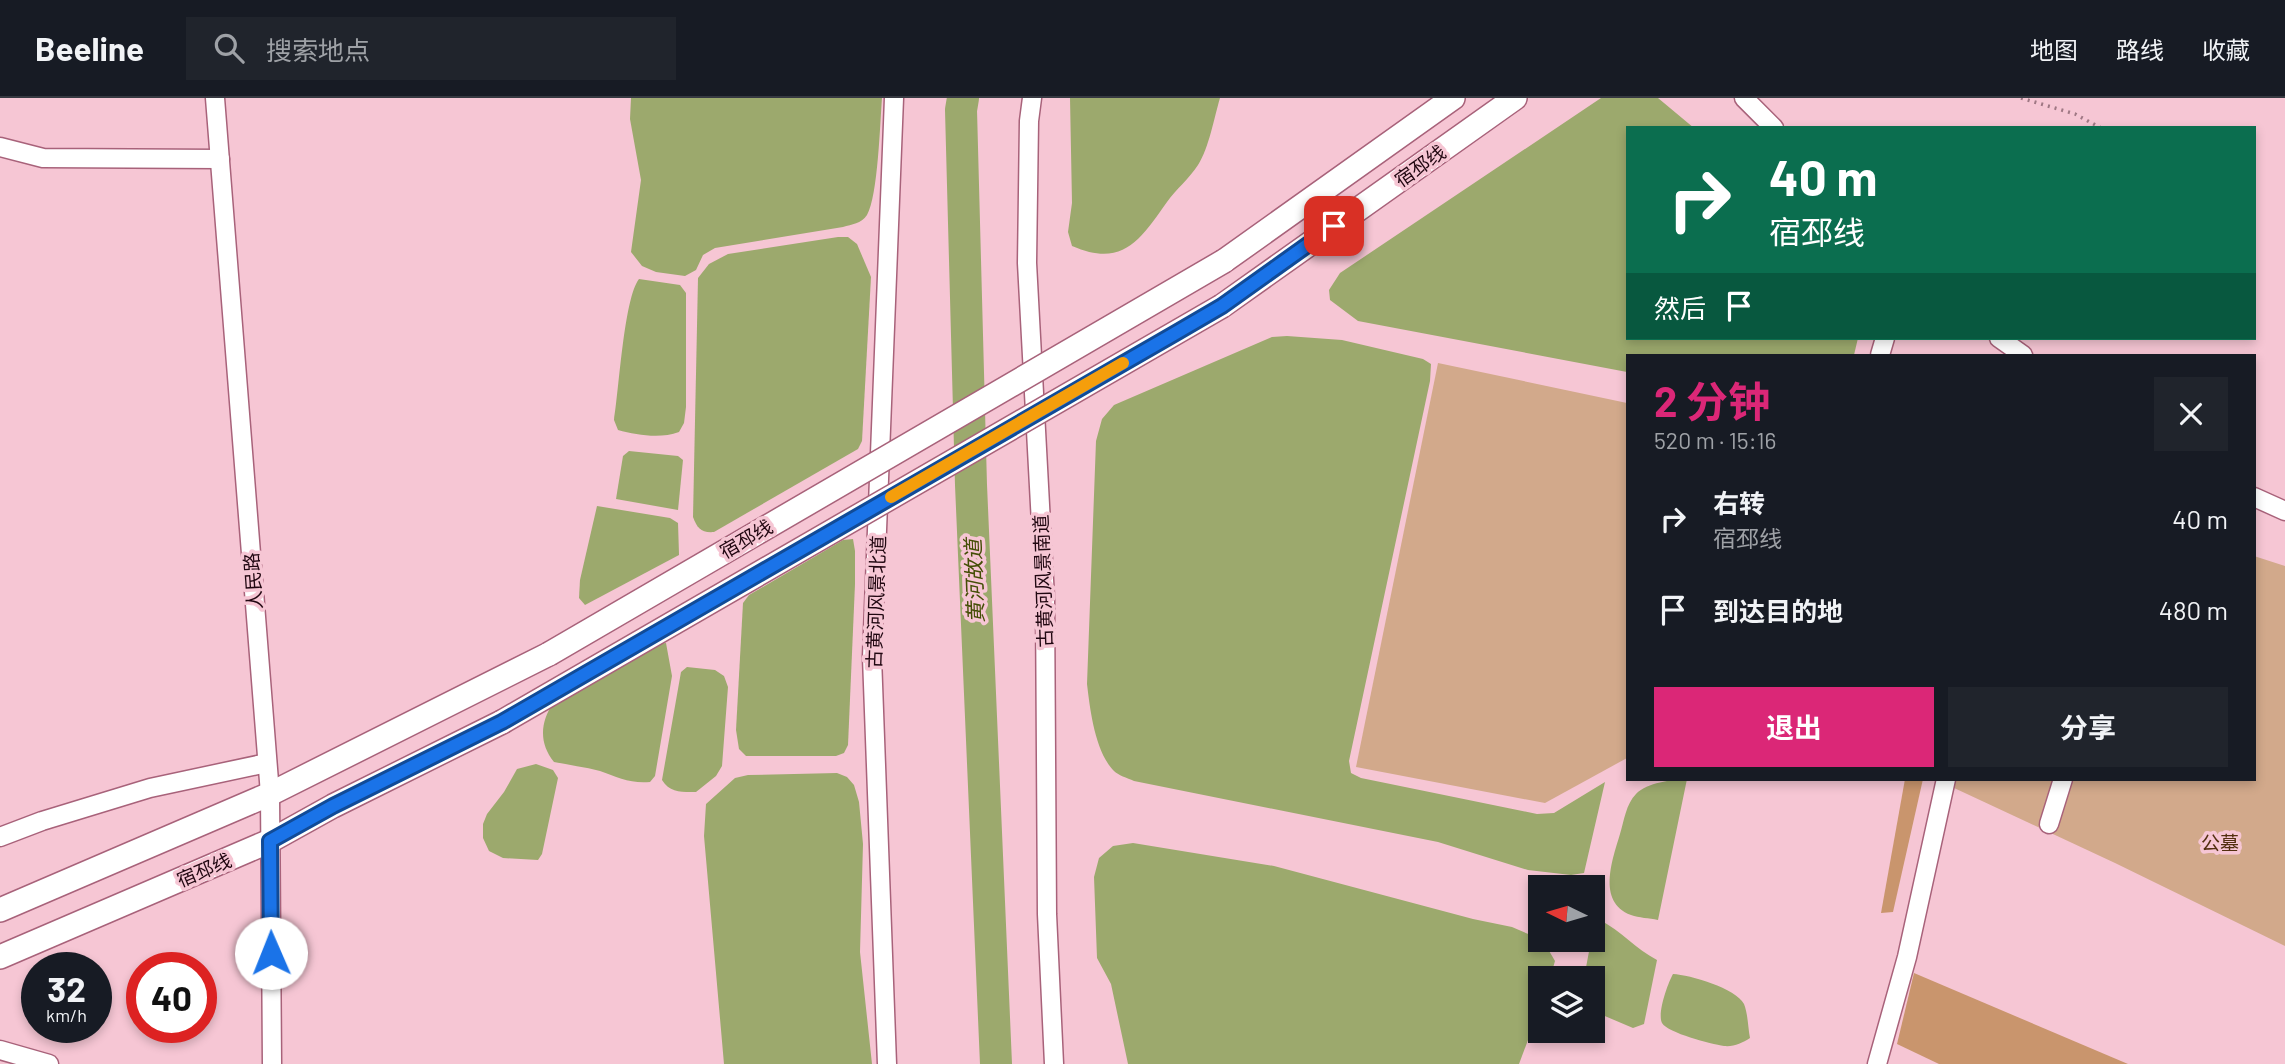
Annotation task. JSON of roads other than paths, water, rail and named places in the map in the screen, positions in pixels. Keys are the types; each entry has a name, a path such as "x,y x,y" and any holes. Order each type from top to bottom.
{"main road":[{"name":"宿邳线","path":"0,911 270,794 549,654 1224,261 1453,98"},
{"name":"宿邳线","path":"0,957 270,841 333,806 502,722 1222,306 1515,98"}],"street":[{"name":"人民路","path":"215,98 270,794 272,1064"},
{"name":"古黄河风景北道","path":"887,1064 873,657 894,98"},
{"name":"古黄河风景南道","path":"1031,98 1027,263 1045,598 1047,914 1054,1064"},
{"path":"1744,98 1772,126"},
{"path":"0,147 43,158 220,159"},
{"path":"2002,340 2022,354"},
{"path":"2256,498 2285,511"},
{"path":"0,837 41,821 150,788 268,763"},
{"path":"1877,1064 1907,957 1946,781"},
{"path":"2049,824 2062,781"},
{"path":"0,1050 49,1064"}],"waterway":[{"name":"黄河故道","path":"963,98 961,110 971,485 996,1064"}],"park label":[{"name":"公墓","path":"2220,843"}]}
